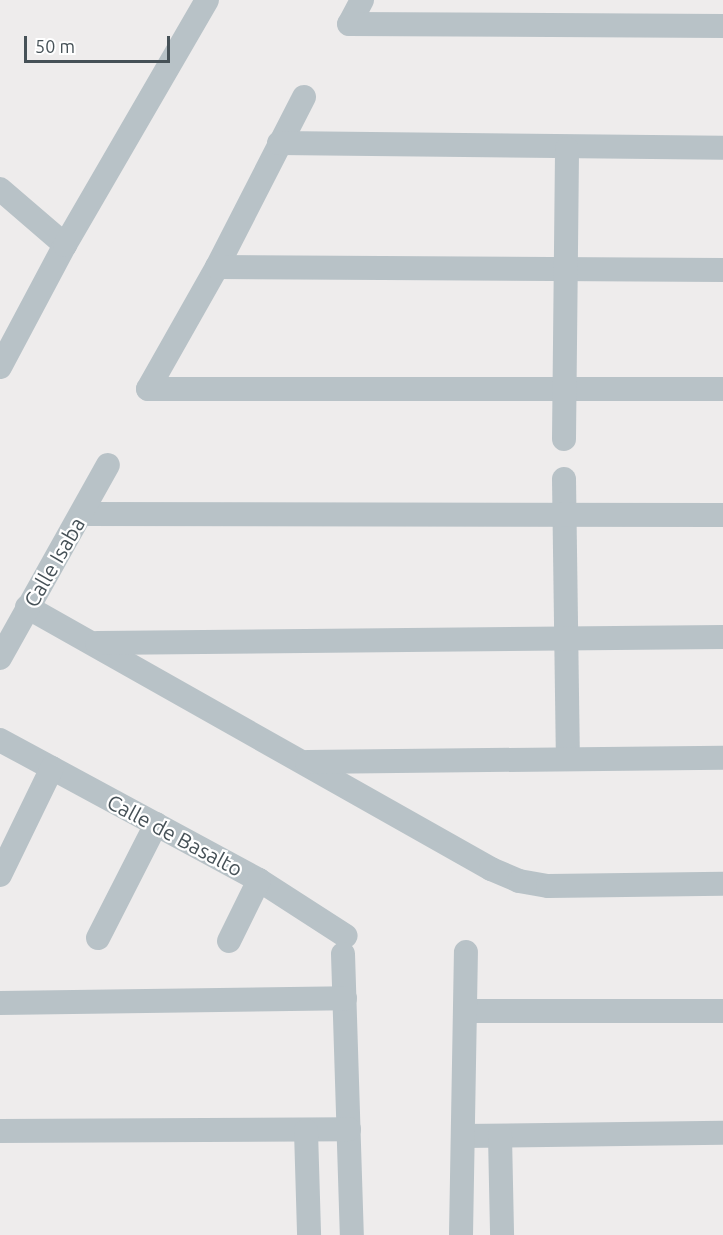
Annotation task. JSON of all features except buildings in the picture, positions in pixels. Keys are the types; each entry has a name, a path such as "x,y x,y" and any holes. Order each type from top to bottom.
{"street":[{"path":"0,367 65,245 207,0"},
{"path":"362,0 349,24 723,26"},
{"path":"304,97 217,267 148,389 723,389"},
{"path":"279,143 567,149 723,148"},
{"path":"564,439 569,270 567,149"},
{"path":"0,189 65,245"},
{"path":"217,267 723,270"},
{"name":"Calle Isaba","path":"0,658 108,465"},
{"path":"564,479 563,637 568,758"},
{"path":"82,514 564,517 723,515"},
{"path":"27,607 307,762 491,869 519,882 548,886 723,884"},
{"path":"95,643 723,637"},
{"name":"Calle de Basalto","path":"0,740 260,880 345,945 345,998"},
{"path":"307,762 723,758"},
{"path":"0,875 52,768"},
{"path":"99,938 156,824"},
{"path":"229,941 260,880"},
{"path":"461,1235 466,952"},
{"path":"0,1003 345,998 352,1235"},
{"path":"465,1011 723,1011"},
{"path":"0,1131 349,1129"},
{"path":"306,1131 309,1235"},
{"path":"462,1136 723,1133"},
{"path":"500,1136 502,1235"}]}
